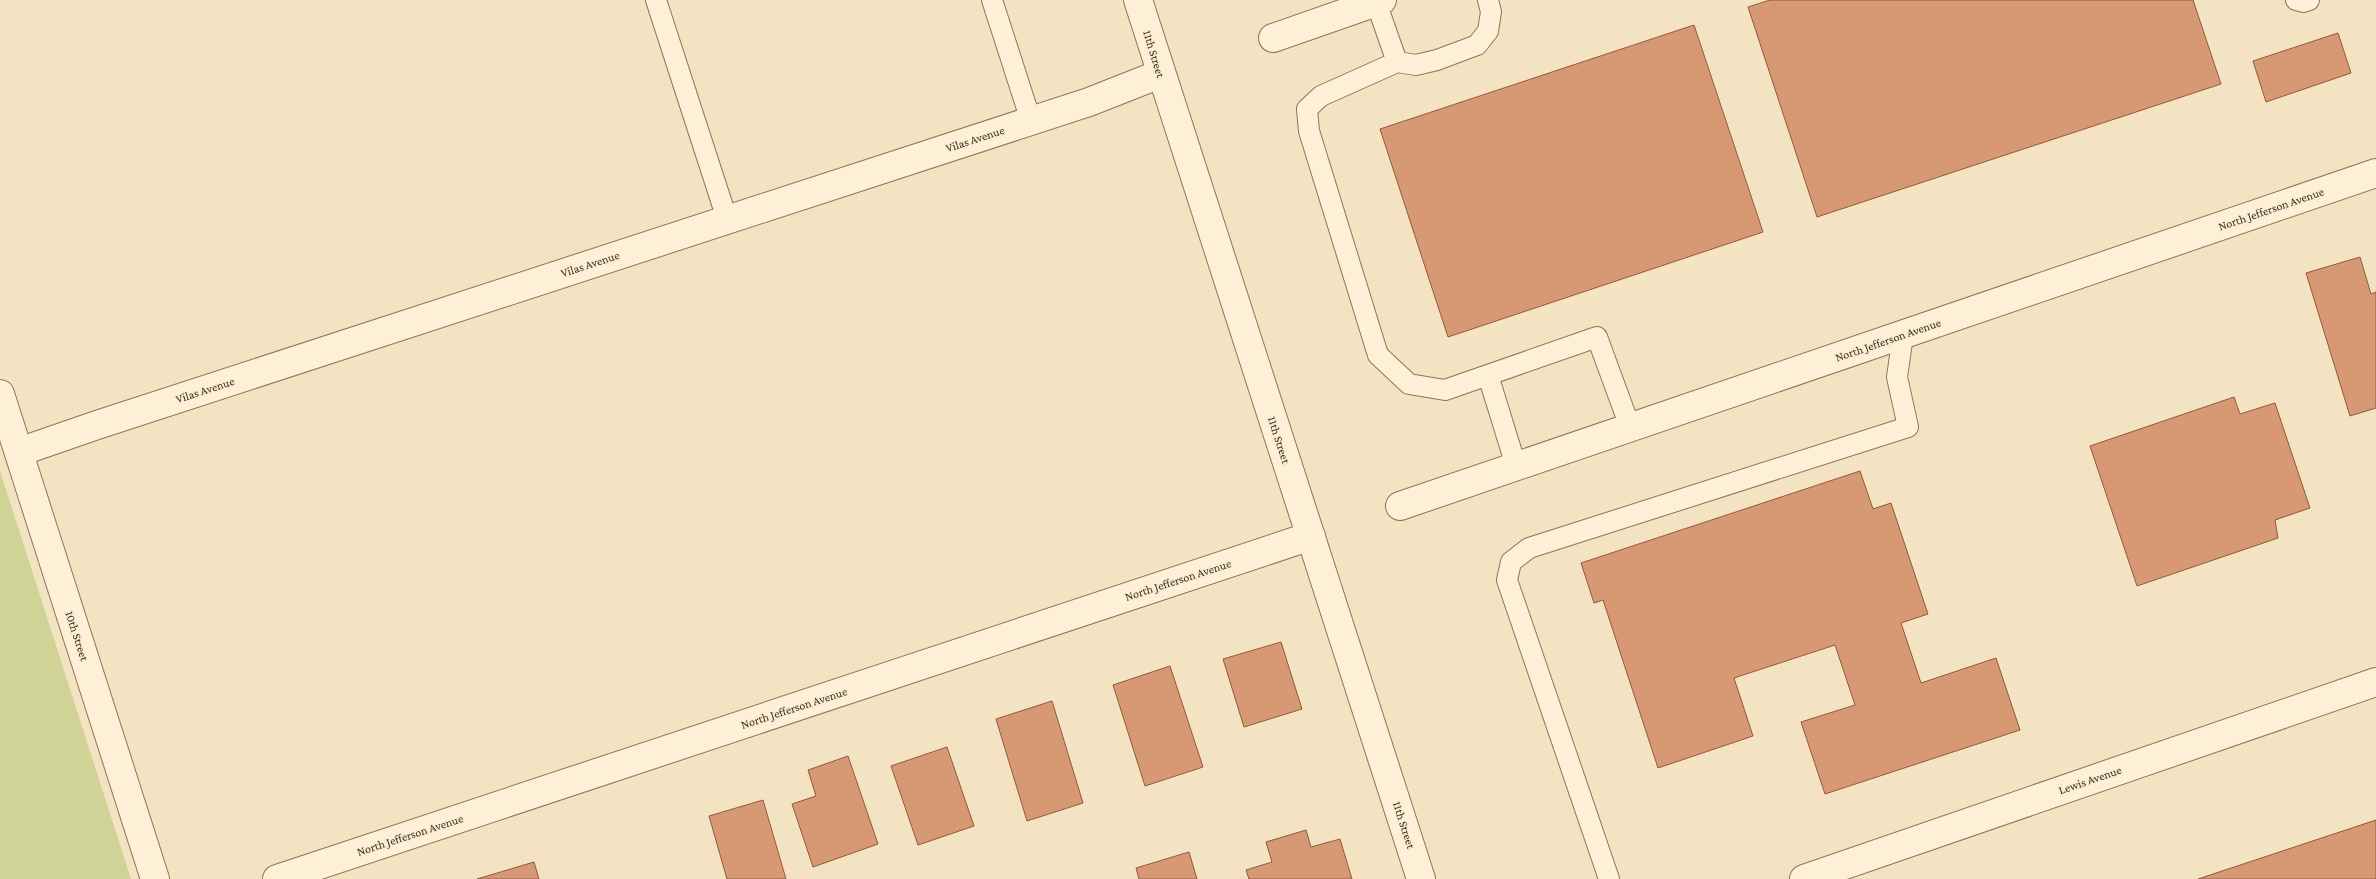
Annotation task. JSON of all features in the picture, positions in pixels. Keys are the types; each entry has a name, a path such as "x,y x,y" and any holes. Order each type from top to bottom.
{"street":[{"name":"11th Street","path":"1138,0 1160,74 1421,879"},
{"path":"1273,38 1364,3"},
{"name":"Vilas Avenue","path":"19,452 1089,102 1160,74"},
{"name":"North Jefferson Avenue","path":"1400,506 2376,173"},
{"name":"10th Street","path":"0,394 155,879"},
{"name":"North Jefferson Avenue","path":"277,879 1310,536"},
{"name":"Lewis Avenue","path":"1804,879 2376,682"}],"lane":[{"path":"656,0 727,219"},
{"path":"992,0 1031,120"},
{"path":"1488,0 1491,12 1488,31 1477,45 1437,60 1416,65 1397,62 1321,96 1307,109 1309,131 1378,355 1409,384 1445,390 1597,337 1630,427"},
{"path":"2296,0 2303,2 2309,0"},
{"path":"1364,3 1397,62"},
{"path":"1609,879 1508,580 1511,562 1529,548 1908,427 1897,377 1903,335"},
{"path":"1488,375 1516,466"}],"green space":[{"path":"0,471 131,879 0,879"}],"building":[{"path":"1770,0 2193,0 2221,84 1817,217 1748,7"},
{"path":"1694,25 1763,232 1448,337 1380,129"},
{"path":"2338,33 2351,73 2266,102 2253,61"},
{"path":"2360,257 2371,294 2376,292 2376,408 2350,416 2306,273"},
{"path":"2234,397 2240,414 2275,403 2310,508 2275,520 2278,538 2137,586 2090,446"},
{"path":"1860,471 1873,509 1891,503 1928,614 1901,623 1921,683 1996,658 2020,730 1825,794 1801,722 1855,705 1835,645 1734,678 1753,736 1658,768 1603,600 1594,603 1581,563"},
{"path":"1281,642 1302,709 1244,727 1223,659"},
{"path":"1170,666 1203,767 1145,786 1113,685"},
{"path":"1052,701 1083,803 1027,821 996,719"},
{"path":"947,747 974,826 918,845 891,766"},
{"path":"848,756 878,844 813,867 792,804 816,796 808,770"},
{"path":"763,800 786,879 727,879 709,816"},
{"path":"2376,820 2376,879 2198,879"},
{"path":"1306,830 1311,847 1340,839 1352,879 1249,879 1246,870 1272,862 1266,842"},
{"path":"1189,852 1197,879 1139,879 1136,868"},
{"path":"534,862 539,879 477,879"}]}
